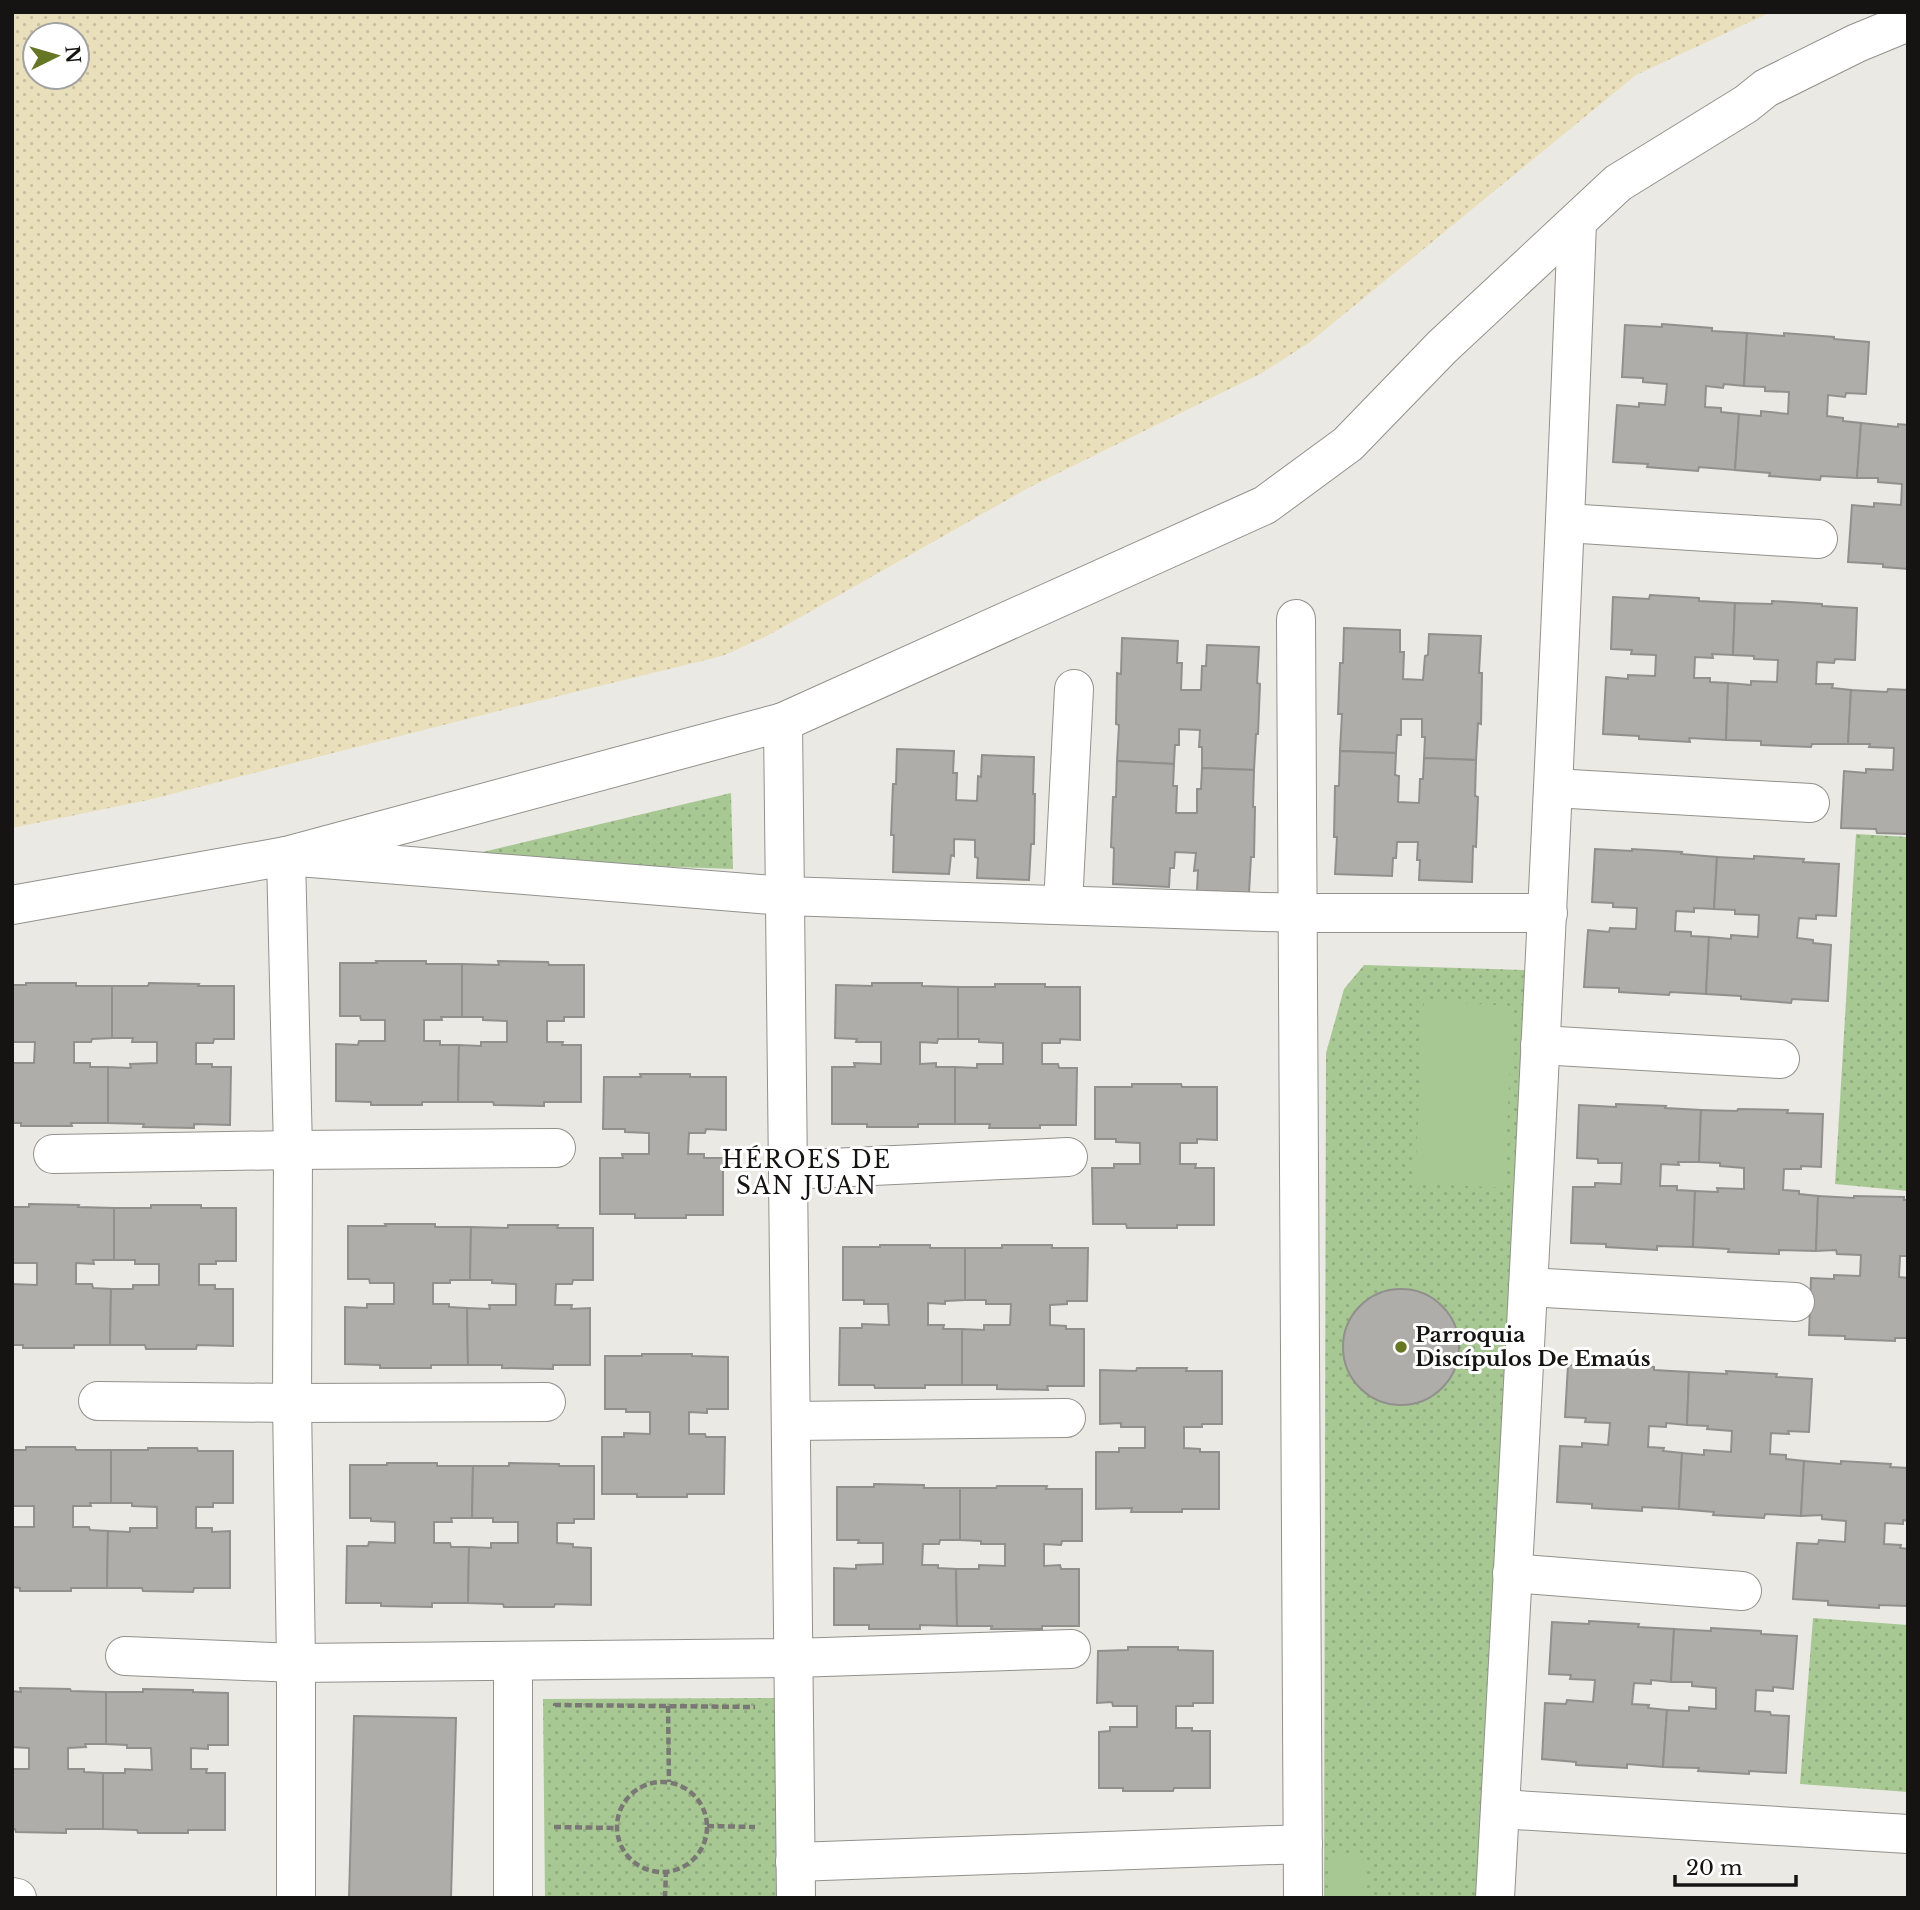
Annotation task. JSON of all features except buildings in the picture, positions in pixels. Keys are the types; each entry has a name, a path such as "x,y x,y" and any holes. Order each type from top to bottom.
{"street":[{"path":"12,905 286,856 783,722 1265,505 1348,444 1441,347 1618,183 1746,104 1766,88 1857,43 1908,22"},
{"path":"1495,1898 1548,913 1577,222"},
{"path":"1566,523 1818,539"},
{"path":"1296,619 1303,1898"},
{"path":"1063,905 1074,689"},
{"path":"783,722 796,1880 1303,1844"},
{"path":"1553,788 1810,803"},
{"path":"286,856 785,896 1298,912 1548,913"},
{"path":"286,856 293,1150 296,1898"},
{"path":"1540,1045 1780,1059"},
{"path":"53,1154 556,1148"},
{"path":"788,1171 1068,1157"},
{"path":"1528,1287 1795,1302"},
{"path":"98,1401 546,1402"},
{"path":"791,1421 1066,1419"},
{"path":"1512,1573 1742,1591"},
{"path":"125,1656 296,1663 793,1658 1070,1649"},
{"path":"513,1661 513,1898"},
{"path":"1500,1809 1908,1834"}],"path":[{"path":"555,1719 555,1705 765,1707"},
{"path":"668,1706 668,1782"},
{"path":"653,1782 668,1782 684,1787 695,1797 707,1826 704,1841 696,1855 685,1865 670,1871 655,1871 640,1866 628,1856 620,1843 617,1828 619,1812 627,1798 639,1788 653,1782"},
{"path":"707,1826 766,1827"},
{"path":"554,1839 554,1827 617,1828"},
{"path":"665,1898 666,1871"}],"green space":[{"path":"731,793 733,869 453,859"},
{"path":"1856,834 1908,837 1908,1191 1835,1184"},
{"path":"1364,965 1524,970 1528,973 1487,1898 1324,1898 1326,1053 1344,989"},
{"path":"1424,1001 1513,1006 1504,1188 1415,1183"},
{"path":"1813,1618 1908,1625 1908,1792 1800,1784"},
{"path":"784,1698 785,1898 545,1898 543,1699"},
{"path":"1363,1855 1365,1898 1329,1898 1328,1856"}],"sand":[{"path":"12,12 1771,12 1636,75 1310,342 1262,373 1028,488 767,636 722,656 148,800 12,828"}],"place":[{"name":"Parroquia Discípulos De Emaús","path":"1401,1347"}],"district":[{"name":"HÉROES DE SAN JUAN","path":"807,1173"}]}
